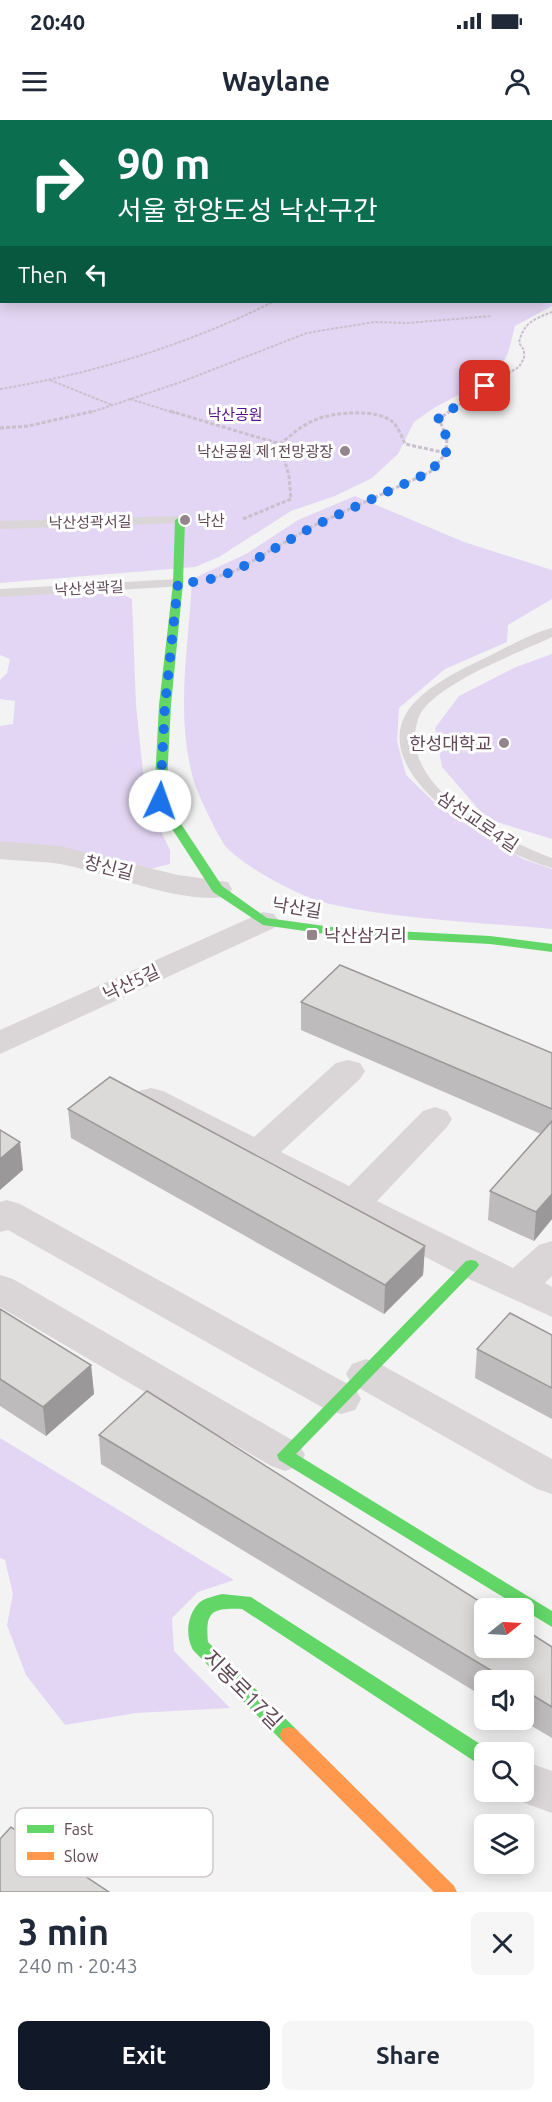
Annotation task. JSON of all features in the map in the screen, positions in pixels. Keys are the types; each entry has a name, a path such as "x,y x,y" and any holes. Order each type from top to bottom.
{"street":[{"name":"낙산길","path":"180,520 178,583 165,705 160,801 218,889 263,921 339,932 490,940 552,948"},
{"name":"창신길","path":"0,850 60,855 178,884 218,889"},
{"name":"낙산5길","path":"0,1043 263,921"},
{"path":"257,1154 348,1071"},
{"path":"151,1099 471,1265 552,1303"},
{"path":"353,1204 435,1119"},
{"path":"0,1219 7,1213 354,1386 552,1478"},
{"path":"518,1286 552,1254"},
{"path":"285,1455 471,1265"},
{"path":"0,1289 285,1455 552,1620"},
{"name":"지봉로17길","path":"447,1892 198,1645 195,1631 200,1616 211,1601 227,1598 244,1602 474,1751"}],"lane":[{"name":"낙산성곽서길","path":"0,525 180,520"},
{"name":"낙산성곽길","path":"0,593 178,583"},
{"name":"삼선교로4길","path":"552,632 458,679 417,708 406,729 411,755 424,783 460,813 533,858 552,863"}],"path":[{"path":"0,389 49,380 144,354 246,316 271,303"},
{"path":"178,583 205,581 237,570 314,526 430,472 446,453 447,438 438,419 485,386 519,367 524,358 524,350 519,343 522,328 526,322 552,312"},
{"path":"0,428 57,421 112,405 307,333 374,322 408,323 492,316"},
{"path":"49,380 112,405"},
{"path":"130,399 280,444 320,418 358,413 390,420 405,444 446,453"},
{"path":"243,519 266,512 291,498 289,476 280,444"}],"green space":[{"name":"낙산공원","path":"0,303 552,303 552,306 515,326 508,353 501,367 490,378 434,408 414,422 398,454 372,478 335,496 291,511 219,557 195,567 0,583"},
{"path":"355,496 464,542 552,570 552,599 508,625 507,642 445,669 399,708 397,741 406,775 437,805 523,859 552,869 552,929 413,917 318,901 276,882 236,856 227,848 203,803 193,778 185,728 185,678 192,579 246,554 298,520"},
{"path":"112,589 132,599 136,705 146,801 170,850 170,864 142,871 96,855 61,848 0,844 0,726 13,724 15,701 0,699 0,680 7,673 10,659 0,655 0,595"},
{"name":"한성대학교","path":"552,654 552,839 487,819 442,767 435,728 459,696 516,667"},
{"path":"0,1438 234,1580 198,1592 172,1618 174,1651 230,1708 136,1713 65,1725 26,1675 7,1625 13,1594 5,1560 0,1558"}],"building":[{"path":"340,965 552,1053 552,1109 301,1002"},
{"path":"110,1077 425,1246 385,1285 68,1109"},
{"path":"552,1121 552,1194 536,1212 490,1191"},
{"path":"0,1130 20,1142 0,1159"},
{"path":"0,1309 91,1365 43,1407 0,1379"},
{"path":"510,1313 552,1335 552,1388 477,1349"},
{"path":"147,1391 474,1598 474,1658 534,1658 534,1635 552,1647 552,1707 534,1696 534,1670 490,1670 99,1435"},
{"path":"11,1827 15,1830 15,1877 86,1877 109,1892 0,1892 0,1839"}],"traffic: fast":[{"path":"180,520 178,583 165,705 160,801 217,889 263,921 339,932 490,940 552,948"},
{"path":"471,1265 285,1455 552,1620"},
{"path":"289,1735 199,1645 197,1622 206,1607 222,1601 245,1602 474,1751"}],"traffic: slow":[{"path":"289,1735 447,1892"}],"place":[{"name":"낙산공원 제1전망광장","path":"345,451"},
{"name":"낙산","path":"185,520"},
{"name":"한성대학교","path":"504,743"},
{"name":"낙산삼거리","path":"312,935"}],"route":[{"path":"160,801 165,705 178,583 205,581 237,570 346,509 430,472 440,463 446,453 447,438 443,425 438,419 485,386"}]}
